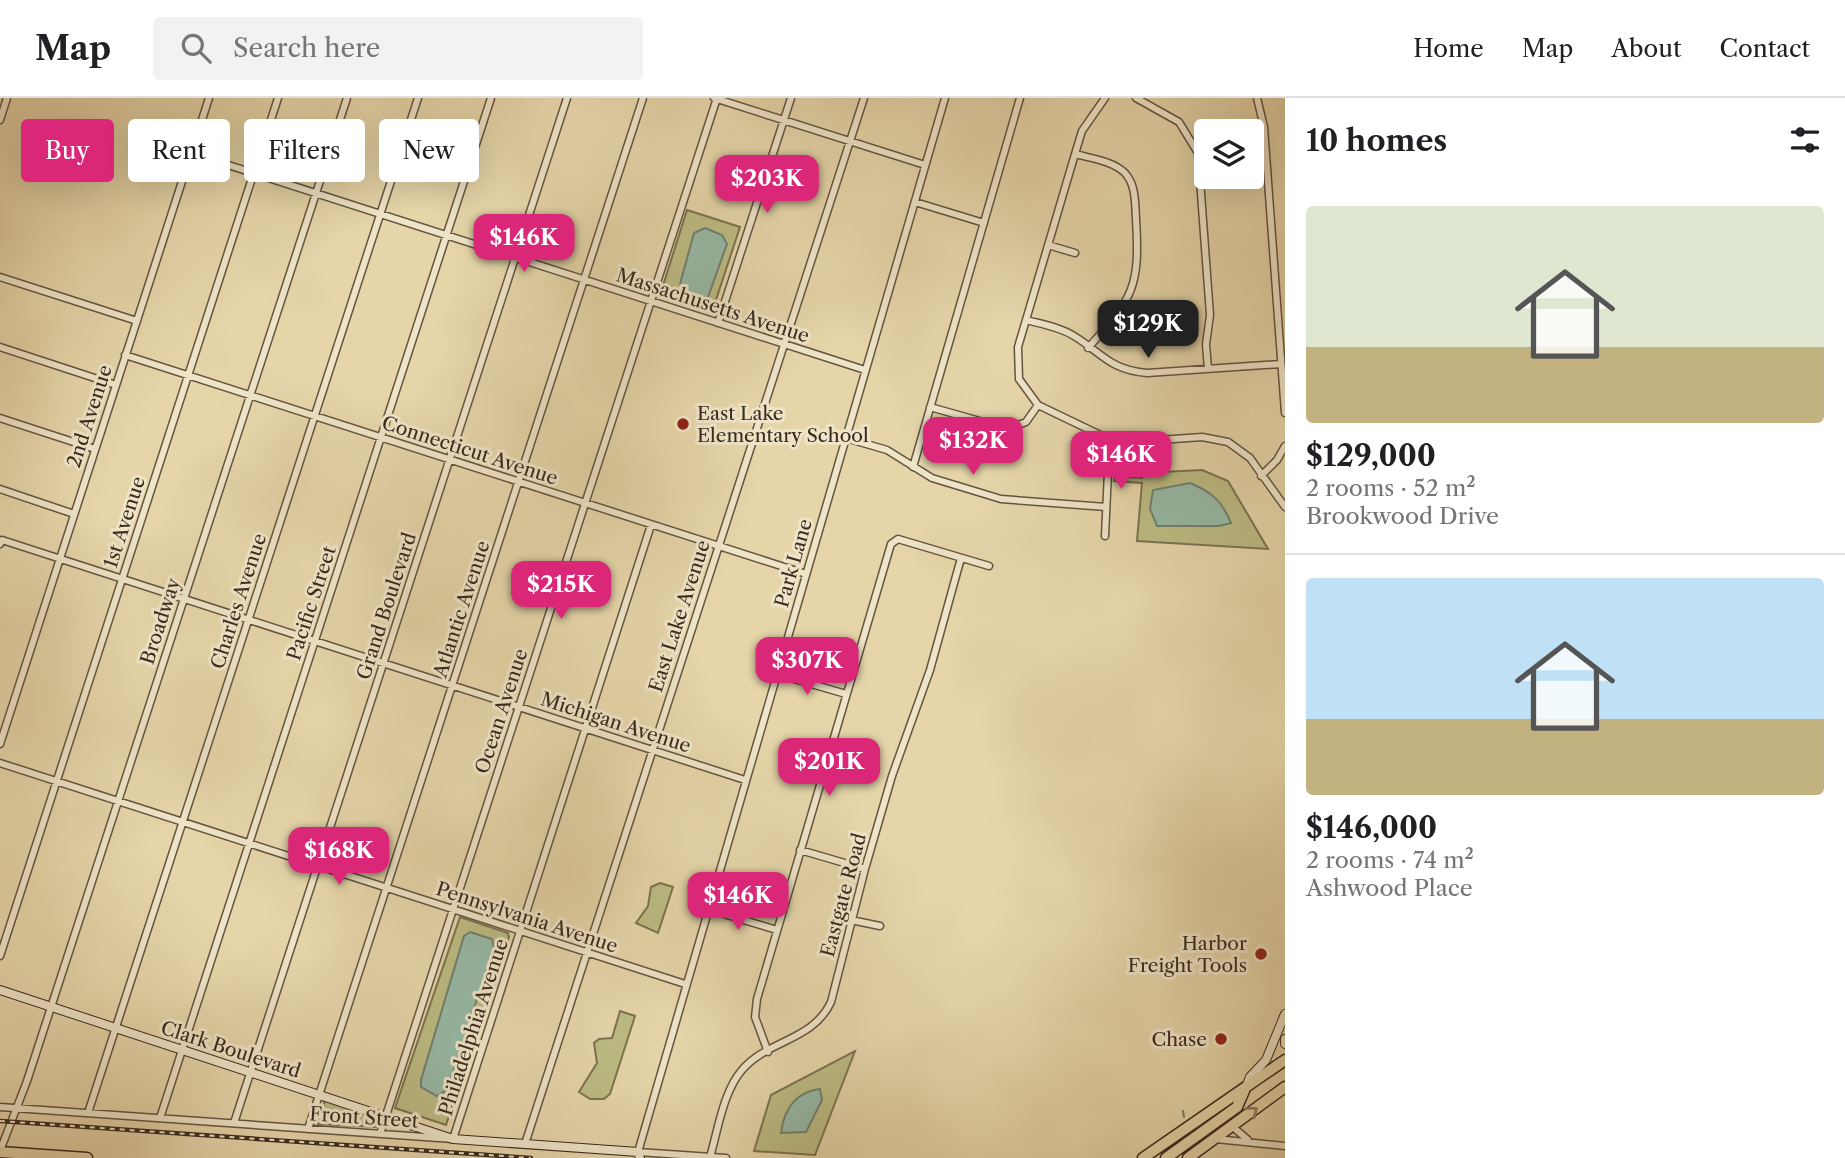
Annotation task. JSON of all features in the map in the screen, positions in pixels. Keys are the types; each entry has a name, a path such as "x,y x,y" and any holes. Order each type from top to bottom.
{"highway":[{"path":"1143,1158 1244,1091 1285,1060"},
{"path":"1188,1158 1285,1087"},
{"path":"1166,1158 1237,1107 1244,1091"},
{"path":"0,1152 87,1158"}],"street":[{"path":"0,120 7,98"},
{"name":"2nd Avenue","path":"202,119 209,98"},
{"name":"1st Avenue","path":"271,119 278,98"},
{"name":"Broadway","path":"0,1152 51,1007 346,98"},
{"name":"Charles Avenue","path":"88,1113 418,98"},
{"name":"Pacific Street","path":"160,1118 491,98"},
{"name":"Grand Boulevard","path":"234,1124 568,98"},
{"name":"Atlantic Avenue","path":"308,1129 643,98"},
{"path":"716,98 925,165"},
{"name":"Ocean Avenue","path":"380,1134 716,98"},
{"path":"718,323 790,98"},
{"name":"East Lake Avenue","path":"525,1144 864,98"},
{"name":"Park Lane","path":"639,1155 707,909 945,98"},
{"path":"913,467 1020,98"},
{"path":"1105,98 1082,131 1018,347 1016,366 1023,386 1038,405 1116,443 1219,439 1242,451 1285,507"},
{"path":"1136,98 1180,122 1198,153 1210,315 1206,344 1208,369"},
{"path":"1257,98 1264,127 1285,413"},
{"path":"1075,154 1112,165 1126,174 1133,187 1135,211 1138,261 1133,288 1118,315 1088,348"},
{"name":"2nd Avenue","path":"0,744 182,182"},
{"name":"1st Avenue","path":"0,956 251,182"},
{"name":"Massachusetts Avenue","path":"282,182 865,370"},
{"path":"915,202 984,223"},
{"path":"1048,245 1075,253"},
{"path":"0,277 137,321"},
{"path":"1026,320 1066,332 1107,362 1129,372 1280,364"},
{"path":"0,347 116,385"},
{"name":"Connecticut Avenue","path":"125,355 806,574"},
{"path":"930,407 1008,429 1026,422 1038,405"},
{"path":"0,418 95,449"},
{"path":"846,438 887,450 932,478 1001,499 1106,507"},
{"path":"1105,536 1108,472 1116,443"},
{"path":"1262,476 1277,460 1285,446"},
{"path":"0,489 74,514"},
{"name":"Philadelphia Avenue","path":"453,1139 651,525"},
{"name":"Michigan Avenue","path":"0,544 2,540 746,779"},
{"path":"768,1052 757,1026 755,1010 891,544 898,540 989,566"},
{"name":"Eastgate Road","path":"710,1157 736,1078 749,1063 808,1031 827,1010 892,776 930,670 961,558"},
{"path":"777,674 846,694"},
{"name":"Pennsylvania Avenue","path":"0,763 685,985"},
{"path":"800,850 865,869"},
{"path":"707,909 777,930"},
{"path":"851,920 880,926"},
{"name":"Clark Boulevard","path":"0,990 453,1139"},
{"path":"1244,1091 1250,1077 1266,1060 1285,1013"},
{"path":"1285,1039 1285,1044"},
{"name":"Front Street","path":"0,1107 525,1144 639,1155 726,1158"},
{"path":"1233,1127 1243,1138 1256,1143"},
{"path":"1216,1139 1285,1146"}],"shaded area":[{"path":"687,210 740,227 712,312 660,295"},
{"path":"705,228 722,235 727,244 708,297 700,297 692,295 680,284 694,233"},
{"path":"1202,470 1228,481 1268,549 1137,541 1142,483 1114,481 1115,476 1142,478 1142,473"},
{"path":"1190,483 1215,498 1231,523 1219,526 1157,526 1150,509 1153,490"},
{"path":"660,883 673,887 658,933 636,923 648,906 651,887"},
{"path":"460,917 508,933 509,937 446,1125 395,1108"},
{"path":"470,932 492,939 494,947 447,1090 437,1096 421,1087 421,1080 464,936"},
{"path":"620,1011 635,1016 610,1094 604,1099 590,1099 579,1092 597,1063 594,1043 599,1039 612,1038"},
{"path":"855,1051 815,1155 754,1151 771,1095"},
{"path":"820,1089 822,1100 806,1132 781,1133 788,1110 797,1098"},
{"path":"325,1100 378,1117 377,1127 318,1124"}],"waterway":[{"path":"1183,1111 1184,1117"}],"railway":[{"path":"0,1121 531,1158"}],"place":[{"name":"East Lake Elementary School","path":"683,424"},
{"name":"Harbor Freight Tools","path":"1261,954"},
{"name":"Chase","path":"1221,1039"}]}
